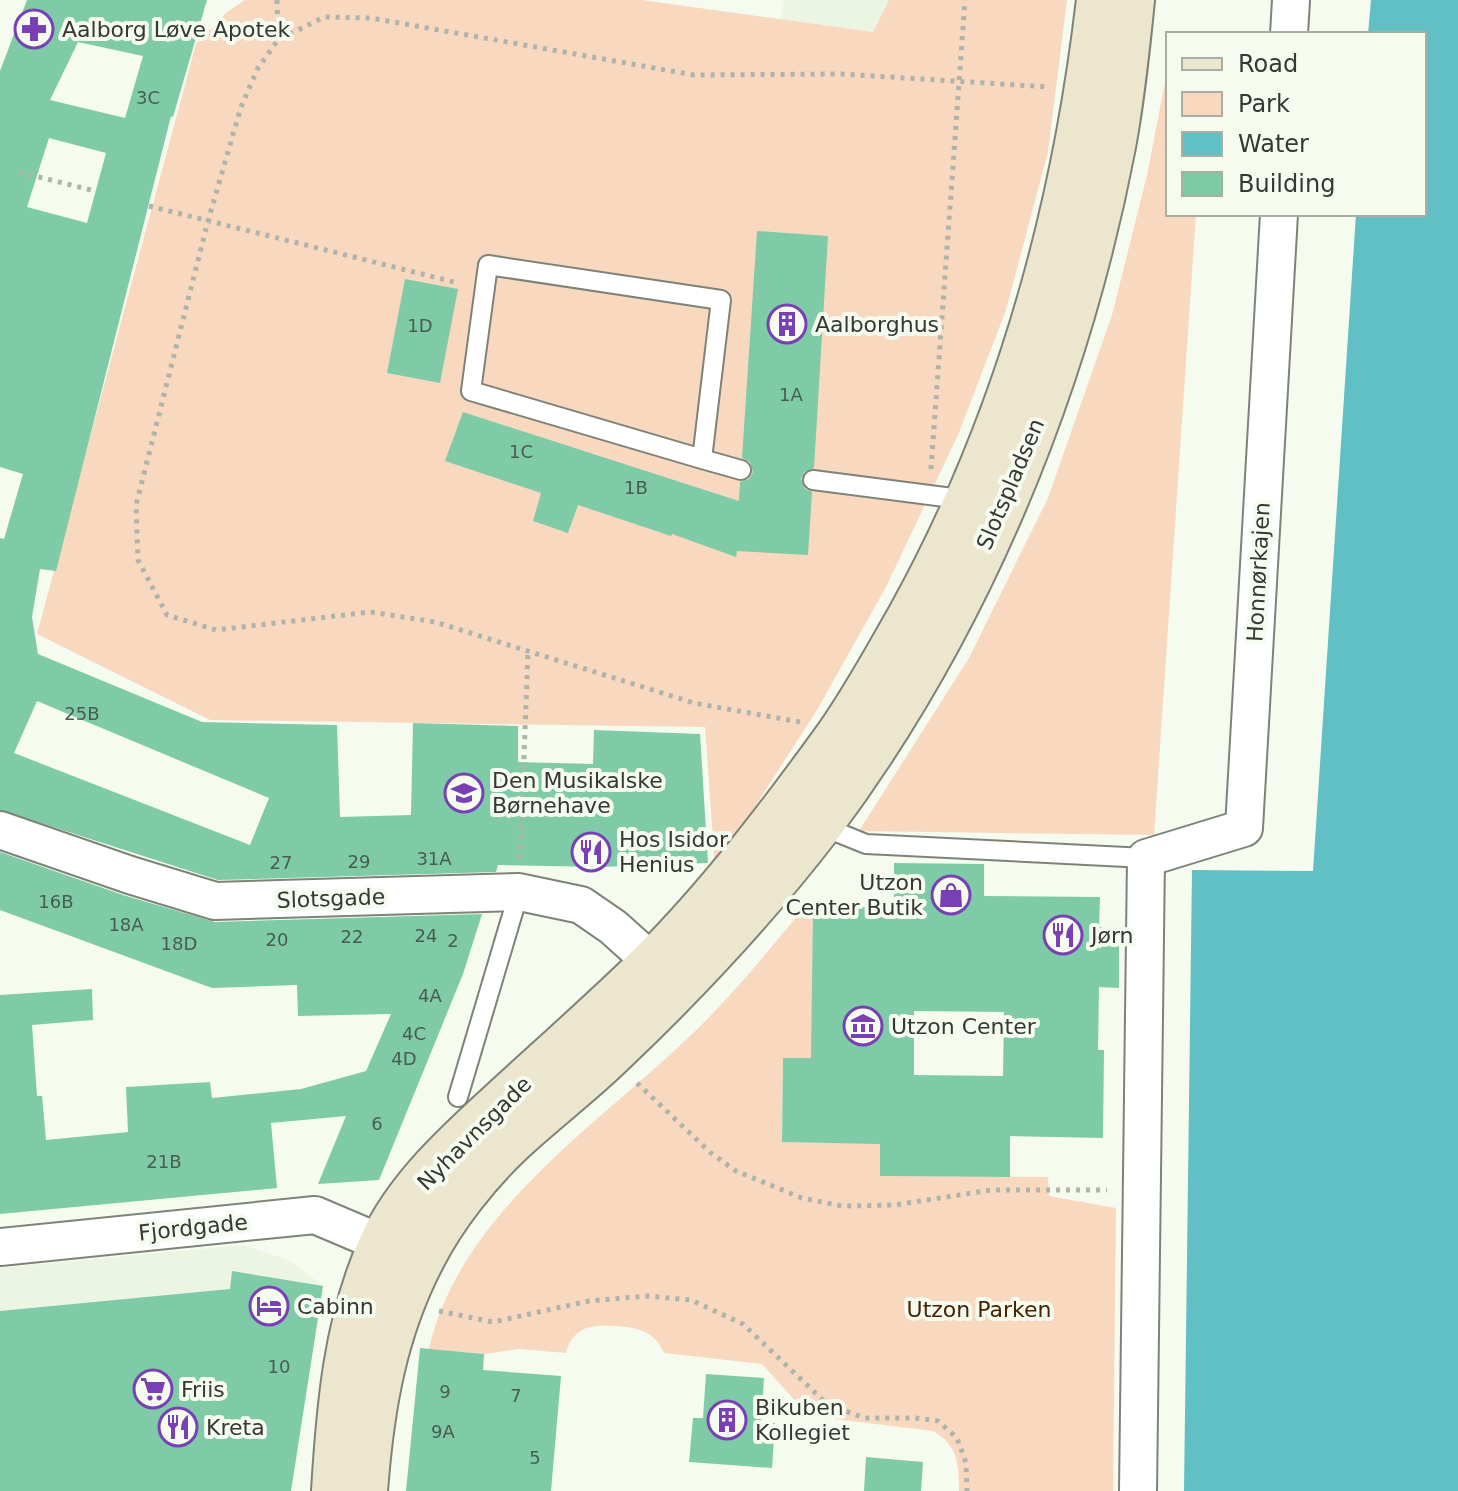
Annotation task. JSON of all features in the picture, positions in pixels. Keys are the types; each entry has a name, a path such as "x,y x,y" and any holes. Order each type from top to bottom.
{"main road":[{"name":"Slotspladsen","path":"736,897 886,658 929,581 949,497 1020,366 1056,242 1089,89 1099,0"},
{"name":"Slotspladsen","path":"736,897 819,825 873,749 951,614 1005,502 1040,415 1094,236 1123,89 1132,0"},
{"name":"Nyhavnsgade","path":"334,1491 338,1422 351,1335 381,1243 420,1183 483,1119 652,962 736,897"},
{"name":"Nyhavnsgade","path":"365,1491 370,1425 381,1368 391,1333 422,1258 481,1174 511,1142 611,1055 678,990 736,897"}],"street":[{"path":"1289,32 1291,0"},
{"name":"Honnørkajen","path":"1146,858 1244,828 1279,216"},
{"name":"Slotsgade","path":"0,830 215,901 519,892 581,905 613,927 652,962"},
{"path":"1138,1491 1146,858"},
{"name":"Fjordgade","path":"0,1247 315,1215 381,1243"}],"lane":[{"path":"702,459 721,300 488,265 471,391 702,459 741,470"},
{"path":"813,480 949,497"},
{"path":"819,825 866,844 1146,858"},
{"path":"458,1097 519,892"}],"path":[{"path":"277,0 278,40"},
{"path":"949,497 965,0"},
{"path":"19,172 95,191"},
{"path":"149,206 485,290"},
{"path":"519,892 528,653"},
{"path":"611,1055 711,1153 736,1171 802,1198 842,1206 895,1205 991,1190 1068,1188 1144,1191"},
{"path":"428,1309 493,1322 589,1301 647,1296 691,1300 743,1324 828,1405 865,1418 938,1421 957,1438 966,1463 967,1491"}],"shaded area":[{"path":"784,0 889,0 873,32 781,19"},
{"name":"Friis","path":"243,1245 290,1261 323,1286 291,1491 0,1491 0,1268"}],"green space":[{"path":"245,0 642,0 873,32 889,0 1067,0 1048,152 1006,310 958,435 886,587 817,710 715,869 705,727 210,720 37,634 196,44 227,12"},
{"path":"1166,77 1166,216 1196,216 1154,835 859,831 969,658 1048,498 1112,315 1147,175"},
{"name":"Utzon Parken","path":"813,906 812,1058 783,1058 782,1142 880,1143 880,1176 1048,1177 1049,1196 1116,1208 1113,1491 959,1491 952,1449 933,1431 809,1416 762,1364 664,1353 651,1335 632,1328 600,1326 585,1329 574,1337 566,1353 519,1349 484,1354 429,1349 445,1301 469,1256 500,1215 573,1140 704,1022 802,910"}],"water":[{"path":"1371,0 1458,0 1458,1491 1184,1491 1192,870 1313,871 1356,216 1426,216 1426,32 1368,32"}],"building":[{"path":"27,0 207,0 171,116 56,571 40,569 32,617 38,654 202,722 337,725 340,817 411,815 413,723 518,726 518,762 593,764 594,730 700,734 708,863 600,867 498,865 496,872 218,880 0,810 0,538 4,539 23,474 0,467 0,71","holes":["78,42 143,56 125,118 50,100","49,138 106,153 87,223 27,207","37,701 269,798 250,845 14,753"]},
{"name":"Aalborghus","path":"757,231 828,236 814,468 804,472 801,479 805,489 812,492 808,555 737,551 736,557 578,505 568,533 533,521 541,493 445,461 463,412 739,501 740,482 749,479 753,472 750,462 742,458"},
{"path":"405,279 458,289 440,383 387,373"},
{"path":"0,852 123,895 215,922 482,914 463,974 379,1180 318,1184 346,1116 271,1123 277,1188 0,1214 0,995 92,989 93,1020 32,1025 37,1096 42,1096 46,1140 128,1132 126,1087 210,1082 212,1098 301,1089 366,1071 391,1014 298,1016 297,985 212,988 0,910"},
{"name":"Utzon Center","path":"894,863 984,864 984,896 1100,897 1099,927 1119,927 1119,988 1099,987 1098,1050 1104,1050 1103,1138 1010,1136 1010,1177 880,1176 880,1144 782,1142 783,1058 811,1058 813,906 894,907","holes":["914,1011 1004,1012 1003,1076 914,1075"]},
{"name":"Friis","path":"232,1271 323,1286 291,1491 0,1491 0,1311 230,1289"},
{"path":"420,1348 484,1354 483,1370 561,1376 551,1491 406,1491"},
{"name":"Bikuben Kollegiet","path":"706,1374 764,1378 761,1423 775,1423 772,1468 689,1462 693,1418 703,1418"},
{"name":"Bikuben Kollegiet","path":"866,1457 923,1462 921,1491 864,1491"}],"place":[{"name":"Aalborg Løve Apotek","path":"34,29"},
{"name":"Aalborghus","path":"787,324"},
{"name":"Den Musikalske Børnehave","path":"464,793"},
{"name":"Hos Isidor Henius","path":"591,852"},
{"name":"Utzon Center Butik","path":"951,895"},
{"name":"Jørn","path":"1063,935"},
{"name":"Utzon Center","path":"863,1026"},
{"name":"Cabinn","path":"269,1306"},
{"name":"Friis","path":"153,1389"},
{"name":"Bikuben Kollegiet","path":"727,1420"},
{"name":"Kreta","path":"178,1427"}]}
